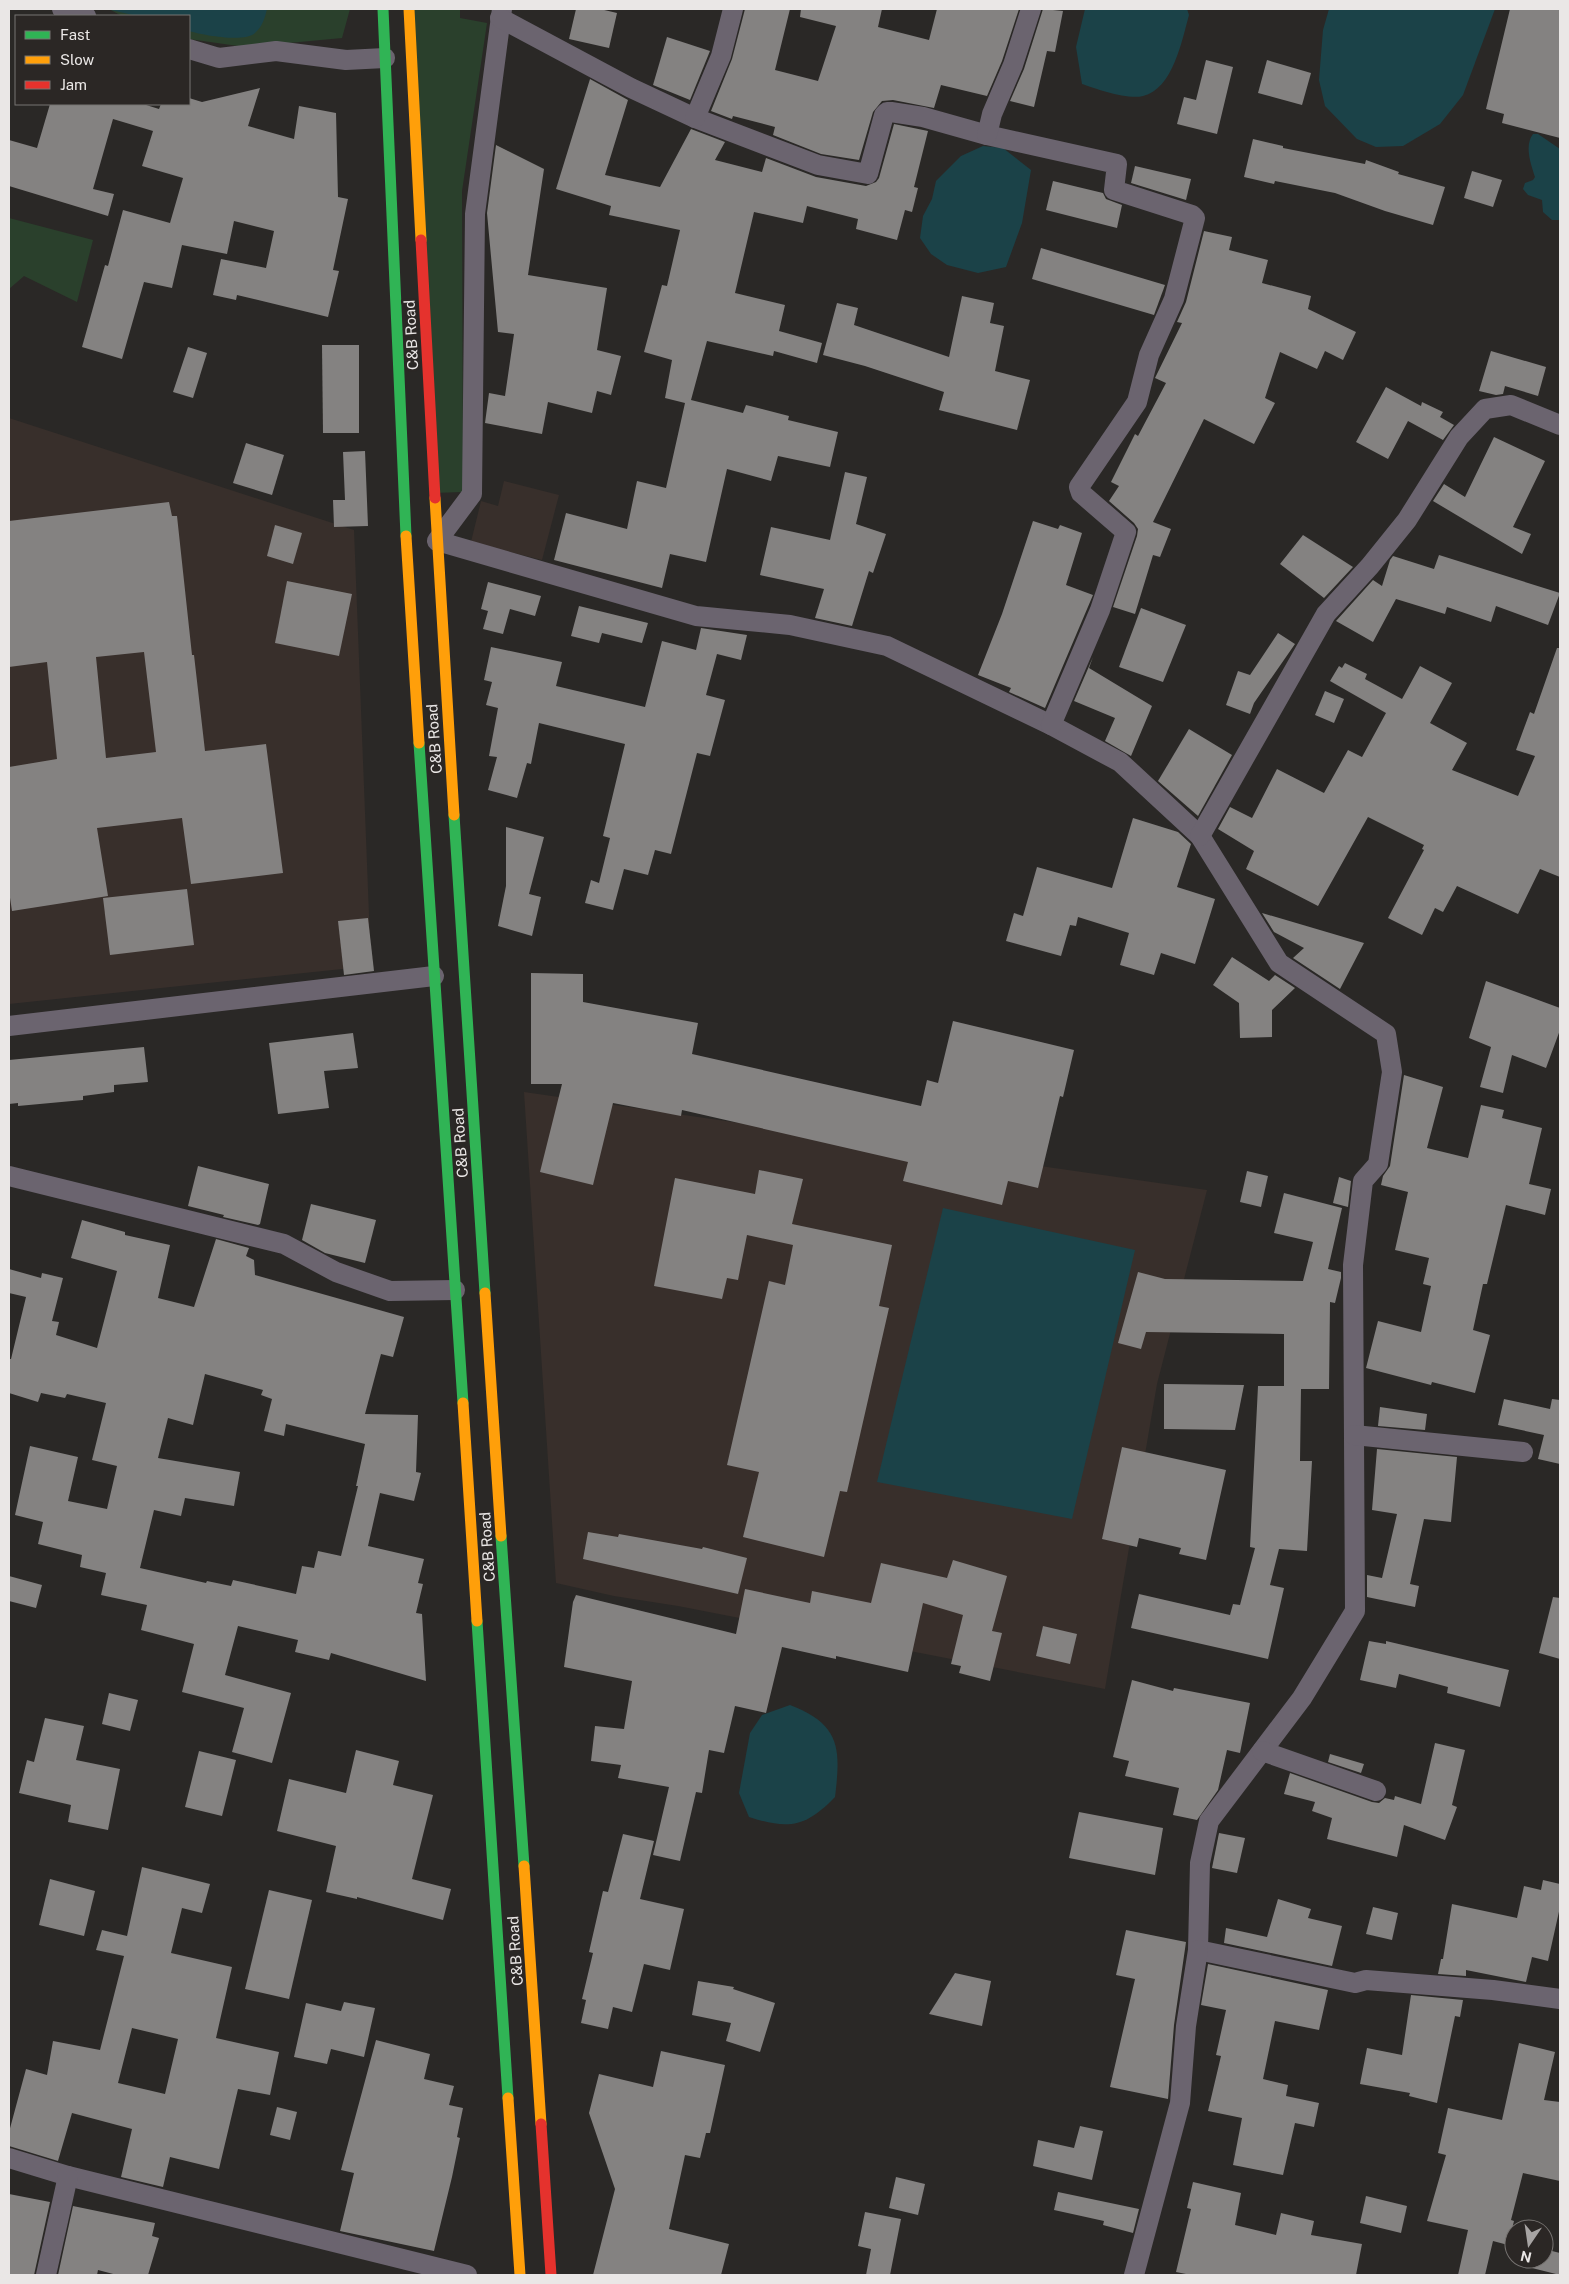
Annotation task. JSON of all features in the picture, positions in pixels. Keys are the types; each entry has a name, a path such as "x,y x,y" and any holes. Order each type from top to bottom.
{"highway":[{"name":"C&B Road","path":"383,9 406,542 520,2275"},
{"name":"C&B Road","path":"409,9 437,541 464,981 551,2275"}],"street":[{"path":"62,9 83,15"},
{"path":"695,118 721,56 733,9"},
{"path":"987,135 992,114 1012,65 1031,9"},
{"path":"1051,725 1100,610 1126,532 1081,494 1079,486 1137,402 1149,355 1174,299 1195,218 1192,215 1114,190 1117,164 987,135 923,117 887,112 884,116 870,172 865,175 818,165 695,118 631,88 501,13 475,214 472,494 437,541 696,616 790,625 887,646 1051,725 1120,762 1200,836 1279,963 1386,1034 1392,1072 1378,1164 1363,1181 1353,1265 1355,1611 1302,1698 1209,1821 1200,1863 1198,1950 1186,2026 1180,2103 1134,2275"},
{"path":"190,48 219,58 276,51 346,60 385,58"},
{"path":"1200,836 1326,614 1370,566 1407,520 1459,437 1485,408 1511,405 1560,425"},
{"path":"9,1026 434,976"},
{"path":"9,1176 284,1244 336,1272 390,1291 455,1290"},
{"path":"1354,1435 1523,1452"},
{"path":"1262,1751 1376,1791"},
{"path":"1198,1950 1355,1983 1366,1980 1493,1990 1560,1999"},
{"path":"9,2158 68,2176 467,2275"},
{"path":"46,2275 68,2176"}],"shaded area":[{"path":"9,418 354,530 371,966 9,1004"},
{"path":"504,481 559,495 542,560 471,542 481,501 498,506"},
{"path":"524,1092 1207,1190 1157,1384 1105,1689 678,1606 614,1596 556,1583"}],"green space":[{"path":"109,9 350,9 342,38 245,47 190,39 190,15 120,15"},
{"path":"414,9 460,9 460,18 487,23 462,191 463,492 432,493"},
{"path":"9,218 93,240 77,302 24,276 9,289"}],"water":[{"path":"107,9 267,9 260,28 255,33 250,36 233,38 190,31 190,15 133,15"},
{"path":"1085,9 1187,9 1189,15 1175,62 1162,84 1153,92 1143,96 1129,97 1082,84 1076,47"},
{"path":"1329,9 1495,9 1463,95 1440,124 1403,146 1376,147 1357,139 1325,106 1319,80 1323,30"},
{"path":"1533,134 1538,134 1560,149 1560,220 1552,220 1543,212 1542,200 1528,195 1523,189 1525,183 1533,180 1535,177 1530,161 1529,149 1530,139"},
{"path":"983,146 1003,148 1031,170 1022,223 1006,267 978,273 947,265 931,254 920,238 923,216 932,199 936,181 961,156"},
{"path":"943,1208 1135,1250 1072,1519 877,1482"},
{"path":"790,1705 807,1712 819,1720 834,1740 838,1765 835,1797 815,1815 806,1820 796,1823 775,1824 749,1817 739,1793 750,1733 762,1715"}],"building":[{"path":"576,9 600,9 617,13 609,48 569,39"},
{"path":"745,9 790,9 775,70 818,81 836,26 800,17 801,9 882,9 878,27 929,40 937,9 1019,9 1002,61 987,96 941,85 934,108 893,100 882,101 873,112 859,160 821,154 773,135 775,127 733,116 732,119 711,111 732,59"},
{"path":"1043,9 1063,11 1055,52 1047,51 1034,107 1010,101 1024,69"},
{"path":"1510,9 1560,9 1560,138 1502,123 1504,114 1486,109"},
{"path":"667,37 710,51 690,100 653,85"},
{"path":"1206,60 1233,67 1217,134 1177,124 1184,97 1196,100"},
{"path":"1267,60 1311,73 1302,105 1258,93"},
{"path":"590,79 628,100 605,175 660,187 691,129 725,142 715,160 762,172 766,158 816,177 866,186 876,182 879,178 894,124 928,131 914,187 918,188 912,212 905,210 897,240 856,229 858,219 807,206 803,223 754,212 735,293 785,305 779,331 822,343 817,363 774,351 773,356 707,341 691,400 743,413 746,405 789,416 788,420 838,432 830,467 778,456 771,481 727,469 706,562 670,554 662,588 554,560 566,513 627,529 637,481 666,488 685,403 665,398 672,360 644,352 662,285 667,286 680,230 609,215 611,206 556,189"},
{"path":"260,88 248,126 294,139 299,106 336,113 338,197 348,199 333,270 339,271 328,317 237,295 236,300 213,295 221,259 266,268 274,231 234,221 227,254 182,245 172,288 144,282 122,359 82,347 105,265 108,266 123,210 170,223 183,178 142,166 153,131 113,119 93,189 114,194 108,216 9,186 9,140 37,148 50,105 146,105 159,109 161,105 190,105 190,98 202,102"},
{"path":"1253,139 1283,146 1283,148 1365,164 1366,160 1399,172 1398,174 1445,187 1433,225 1385,211 1335,193 1275,181 1274,184 1244,177"},
{"path":"496,145 544,169 528,275 607,288 597,350 621,356 611,395 597,391 592,413 548,402 542,434 485,423 489,393 505,396 514,334 498,332 487,213"},
{"path":"1135,166 1191,179 1186,200 1131,183"},
{"path":"1472,171 1502,180 1493,207 1464,198"},
{"path":"1053,181 1103,193 1106,199 1122,205 1117,228 1046,210"},
{"path":"1204,231 1232,237 1229,250 1268,260 1262,283 1311,296 1308,309 1356,332 1343,360 1325,351 1317,369 1280,352 1265,398 1275,403 1254,444 1204,419 1153,522 1171,529 1160,557 1153,555 1135,614 1113,607 1138,529 1134,523 1109,501 1119,486 1111,482 1135,434 1138,436 1166,383 1155,378 1182,323 1177,322 1186,302"},
{"path":"1041,248 1165,285 1154,315 1032,279"},
{"path":"962,296 994,303 990,323 1004,326 995,371 1030,380 1017,430 939,410 944,392 865,366 823,355 837,303 858,308 854,325 949,357"},
{"path":"322,345 359,345 359,433 323,433"},
{"path":"188,347 207,353 193,398 173,392"},
{"path":"1491,351 1546,367 1538,396 1505,386 1503,394 1496,395 1479,391"},
{"path":"1386,387 1421,406 1422,402 1443,412 1440,417 1454,425 1443,440 1408,421 1388,459 1356,442"},
{"path":"1494,437 1545,461 1513,527 1531,534 1522,554 1433,501 1444,484 1465,497"},
{"path":"246,443 284,455 272,495 233,483"},
{"path":"365,451 368,526 334,527 333,500 345,500 343,452"},
{"path":"845,472 867,477 856,524 886,534 873,573 869,571 852,626 815,618 824,589 760,575 771,527 830,540"},
{"path":"169,502 172,516 177,516 192,655 194,655 205,751 266,744 283,873 191,884 182,818 97,828 108,896 12,911 9,891 9,767 57,759 47,662 9,667 9,521","holes":["144,652 156,752 106,758 96,657"]},
{"path":"1033,521 1058,529 1060,525 1082,533 1066,585 1093,595 1045,708 1009,692 1011,688 978,675 1002,614"},
{"path":"275,525 302,533 293,564 267,556"},
{"path":"1303,535 1353,567 1324,598 1280,564"},
{"path":"1439,555 1560,593 1548,625 1496,606 1491,622 1447,607 1445,614 1396,599 1373,642 1336,621 1373,580 1382,586 1393,556 1434,569"},
{"path":"287,581 352,594 339,656 275,643"},
{"path":"488,582 541,596 535,616 510,609 503,634 483,629 488,611 481,609"},
{"path":"579,606 648,623 642,643 602,633 599,643 571,636"},
{"path":"1141,608 1186,625 1163,682 1119,667"},
{"path":"701,628 747,635 741,660 717,654 706,695 725,700 710,756 697,753 671,854 655,850 648,875 624,869 613,910 585,903 591,880 599,883 610,838 603,836 625,744 539,723 531,764 527,763 517,798 488,790 497,757 489,756 498,708 486,705 492,682 484,680 491,647 562,662 556,686 645,707 662,641 696,650"},
{"path":"1278,633 1295,644 1254,703 1250,714 1226,705 1238,671 1250,675"},
{"path":"1557,648 1560,648 1560,877 1540,869 1518,914 1457,886 1443,912 1435,908 1422,935 1388,918 1424,850 1422,849 1424,845 1368,817 1318,906 1246,869 1254,851 1218,829 1230,807 1252,818 1277,769 1324,793 1348,750 1362,757 1386,713 1330,681 1339,666 1342,668 1345,663 1367,674 1365,679 1402,699 1420,666 1452,683 1430,723 1467,743 1452,770 1518,796 1535,756 1516,750 1530,712 1534,714"},
{"path":"1093,657 1089,668 1152,706 1131,756 1105,741 1115,718 1074,701"},
{"path":"1325,691 1344,699 1334,723 1315,715"},
{"path":"1189,729 1232,755 1198,816 1158,781"},
{"path":"1133,818 1178,832 1191,844 1177,887 1215,899 1195,964 1161,953 1154,975 1120,965 1129,933 1078,917 1076,926 1070,925 1061,956 1006,941 1014,913 1023,916 1037,867 1112,888"},
{"path":"506,827 544,837 529,894 541,897 532,936 498,926 506,886"},
{"path":"187,889 194,945 110,955 103,898"},
{"path":"1262,913 1364,943 1340,989 1293,958 1304,948 1274,932"},
{"path":"368,918 374,971 344,975 338,921"},
{"path":"1232,957 1269,981 1275,975 1295,988 1272,1010 1272,1037 1240,1038 1239,1003 1213,985"},
{"path":"531,973 583,974 583,1002 698,1023 692,1054 921,1106 927,1080 938,1083 953,1021 1074,1050 1063,1097 1060,1096 1038,1188 1008,1181 1002,1205 903,1181 908,1162 682,1110 681,1116 613,1103 593,1185 540,1172 562,1084 531,1084"},
{"path":"1486,981 1560,1008 1560,1030 1546,1068 1512,1055 1503,1093 1480,1087 1491,1047 1469,1038"},
{"path":"353,1033 358,1068 324,1071 329,1108 278,1114 269,1043"},
{"path":"144,1047 148,1082 114,1085 114,1092 83,1096 83,1100 18,1106 18,1103 9,1104 9,1060"},
{"path":"1404,1075 1443,1087 1427,1148 1468,1158 1481,1105 1504,1110 1502,1118 1542,1128 1529,1184 1551,1189 1545,1215 1506,1205 1487,1284 1483,1284 1473,1330 1490,1335 1475,1393 1432,1382 1431,1385 1366,1368 1378,1321 1421,1332 1431,1286 1423,1284 1429,1258 1395,1250 1408,1192 1381,1185 1383,1176 1390,1166"},
{"path":"198,1166 269,1184 260,1224 223,1217 224,1215 188,1206"},
{"path":"759,1170 803,1179 792,1224 892,1245 879,1306 889,1308 847,1492 840,1491 824,1557 743,1537 759,1472 727,1465 769,1281 785,1285 793,1245 747,1235 738,1280 727,1278 722,1299 654,1286 675,1178 755,1194"},
{"path":"1247,1171 1268,1176 1261,1207 1240,1202"},
{"path":"1339,1177 1351,1181 1348,1207 1333,1203"},
{"path":"1284,1193 1342,1208 1328,1269 1341,1272 1341,1278 1335,1303 1330,1302 1329,1389 1301,1389 1300,1461 1312,1461 1307,1551 1279,1549 1270,1585 1284,1588 1268,1659 1131,1628 1139,1594 1230,1615 1233,1604 1240,1605 1255,1548 1250,1547 1258,1386 1284,1386 1284,1334 1146,1332 1141,1349 1118,1343 1138,1272 1165,1279 1303,1281 1313,1242 1274,1233"},
{"path":"311,1204 376,1220 365,1263 325,1253 302,1240"},
{"path":"82,1220 125,1232 125,1235 170,1245 158,1298 194,1307 216,1239 249,1248 246,1256 254,1260 255,1275 404,1317 393,1357 381,1354 365,1414 418,1415 416,1472 421,1473 414,1501 380,1493 368,1546 424,1559 418,1583 423,1584 416,1613 422,1614 426,1681 331,1653 329,1660 295,1652 298,1640 238,1626 225,1675 291,1693 272,1763 232,1752 244,1708 182,1692 194,1644 141,1630 147,1605 101,1595 106,1573 80,1567 82,1555 38,1544 43,1522 15,1515 30,1446 78,1457 68,1501 107,1509 117,1466 92,1460 106,1403 67,1394 65,1398 41,1393 38,1402 9,1393 9,1359 11,1359 26,1297 9,1293 9,1269 41,1278 42,1273 63,1278 52,1321 59,1322 56,1335 97,1348 117,1271 71,1258","holes":["205,1374 263,1390 261,1395 272,1399 264,1431 284,1436 286,1424 365,1444 356,1486 358,1486 341,1556 318,1551 314,1568 302,1566 296,1594 233,1580 231,1586 207,1581 206,1583 140,1568 154,1510 181,1516 185,1498 234,1506 240,1472 158,1458 168,1418 193,1425"]},
{"path":"1164,1384 1244,1385 1235,1430 1164,1429"},
{"path":"1504,1399 1550,1409 1552,1399 1560,1400 1560,1464 1538,1459 1544,1435 1498,1425"},
{"path":"1380,1407 1427,1414 1425,1430 1378,1426"},
{"path":"1122,1447 1226,1470 1206,1560 1179,1554 1181,1548 1139,1538 1137,1547 1102,1539"},
{"path":"1377,1449 1457,1457 1451,1522 1424,1519 1410,1584 1419,1586 1415,1607 1367,1597 1367,1575 1382,1578 1397,1514 1372,1510"},
{"path":"588,1532 618,1537 619,1534 702,1549 703,1547 747,1558 738,1594 583,1559"},
{"path":"953,1560 1007,1576 992,1631 1002,1633 990,1681 959,1673 961,1666 951,1664 963,1615 923,1603 908,1672 836,1656 836,1659 782,1647 766,1713 735,1706 724,1753 709,1750 702,1793 696,1792 680,1861 653,1855 669,1787 618,1778 621,1765 591,1761 595,1726 624,1729 632,1681 564,1667 573,1602 576,1595 736,1634 745,1589 810,1603 812,1591 871,1603 881,1563 947,1578"},
{"path":"9,1576 42,1585 36,1608 9,1601"},
{"path":"1553,1597 1560,1598 1560,1659 1539,1653"},
{"path":"1043,1626 1077,1634 1070,1664 1036,1656"},
{"path":"1369,1641 1386,1644 1386,1641 1509,1670 1500,1707 1447,1693 1448,1687 1399,1674 1396,1688 1360,1680"},
{"path":"1132,1680 1173,1691 1174,1688 1250,1703 1240,1753 1227,1750 1218,1790 1197,1820 1173,1815 1179,1788 1125,1776 1129,1761 1113,1757"},
{"path":"109,1693 138,1700 130,1731 102,1724"},
{"path":"45,1718 84,1726 76,1760 120,1769 108,1830 68,1822 71,1805 19,1793 27,1760 34,1762"},
{"path":"1435,1743 1465,1750 1452,1805 1457,1807 1445,1840 1404,1825 1397,1857 1327,1839 1332,1818 1312,1811 1315,1802 1284,1794 1290,1773 1372,1802 1379,1803 1385,1798 1394,1800 1395,1796 1421,1804"},
{"path":"356,1750 399,1761 393,1785 433,1795 412,1879 451,1889 443,1920 357,1897 357,1899 326,1892 336,1846 277,1831 289,1779 346,1793"},
{"path":"199,1751 236,1760 222,1816 185,1807"},
{"path":"1330,1754 1364,1764 1361,1773 1328,1762"},
{"path":"1079,1812 1163,1828 1155,1875 1069,1858"},
{"path":"1219,1833 1245,1838 1237,1873 1212,1868"},
{"path":"623,1834 654,1841 640,1899 684,1909 670,1970 644,1964 632,2012 613,2007 608,2029 581,2023 586,2000 582,1999 593,1953 589,1952 603,1891 608,1892"},
{"path":"142,1867 210,1884 202,1913 182,1908 171,1953 232,1967 216,2038 279,2052 270,2095 238,2089 219,2169 170,2157 163,2187 121,2177 132,2129 72,2113 58,2161 9,2146 9,2132 26,2069 47,2075 53,2041 100,2050 124,1956 96,1950 102,1930 127,1936","holes":["132,2028 178,2039 165,2094 118,2083"]},
{"path":"50,1879 95,1891 84,1936 39,1925"},
{"path":"1543,1880 1560,1884 1560,1907 1548,1961 1532,1957 1526,1982 1466,1970 1466,1976 1438,1974 1441,1959 1443,1959 1452,1904 1517,1918 1524,1886 1541,1890"},
{"path":"269,1890 312,1900 289,1999 245,1989"},
{"path":"1278,1899 1311,1909 1308,1918 1342,1926 1332,1966 1224,1943 1226,1928 1267,1937"},
{"path":"1373,1907 1398,1913 1392,1940 1366,1934"},
{"path":"1126,1930 1186,1942 1174,2025 1168,2099 1110,2087 1135,1979 1116,1975"},
{"path":"1208,1964 1328,1990 1319,2030 1275,2021 1263,2079 1288,2085 1286,2096 1319,2103 1314,2127 1295,2123 1283,2175 1233,2165 1242,2118 1208,2111 1221,2056 1216,2055 1226,2010 1201,2005"},
{"path":"955,1973 991,1981 982,2026 929,2014"},
{"path":"698,1981 734,1987 733,1989 775,2003 760,2052 726,2041 731,2023 692,2015"},
{"path":"1411,1995 1463,2000 1460,2017 1455,2016 1437,2103 1409,2096 1410,2093 1360,2084 1367,2048 1402,2055"},
{"path":"344,2002 375,2008 364,2057 331,2049 327,2064 294,2057 306,2003 341,2011"},
{"path":"376,2040 430,2054 424,2079 454,2086 449,2105 463,2108 457,2137 460,2138 434,2251 340,2231 354,2173 341,2170"},
{"path":"1519,2043 1555,2052 1544,2100 1560,2102 1560,2181 1523,2173 1511,2219 1504,2219 1504,2244 1493,2241 1485,2275 1458,2275 1468,2230 1427,2221 1446,2155 1438,2153 1448,2108 1502,2120"},
{"path":"661,2051 725,2065 710,2133 706,2133 700,2158 685,2155 669,2229 729,2244 721,2275 593,2275 615,2189 589,2113 599,2074 653,2087"},
{"path":"277,2107 297,2112 290,2140 270,2135"},
{"path":"1080,2126 1103,2131 1092,2180 1033,2166 1038,2140 1074,2148"},
{"path":"896,2177 925,2184 918,2215 889,2208"},
{"path":"1193,2182 1241,2193 1235,2225 1276,2235 1281,2213 1314,2221 1311,2235 1362,2244 1356,2275 1191,2275 1176,2272 1191,2209 1187,2208"},
{"path":"1058,2192 1139,2209 1133,2233 1103,2225 1104,2221 1054,2210"},
{"path":"9,2194 50,2202 34,2275 9,2275"},
{"path":"1366,2196 1407,2206 1401,2233 1360,2223"},
{"path":"73,2206 155,2223 152,2236 159,2238 148,2275 117,2275 98,2270 97,2275 58,2275"},
{"path":"865,2212 901,2219 890,2275 866,2275 871,2249 858,2246"},
{"path":"1554,2252 1560,2253 1560,2275 1536,2269 1554,2269"}],"traffic: fast":[{"path":"383,9 406,536"},
{"path":"419,743 463,1403"},
{"path":"454,815 485,1293"},
{"path":"501,1536 524,1866"},
{"path":"477,1621 508,2098"}],"traffic: slow":[{"path":"409,9 421,240"},
{"path":"435,498 454,815"},
{"path":"406,536 419,743"},
{"path":"485,1293 501,1536"},
{"path":"463,1403 477,1621"},
{"path":"524,1866 541,2124"},
{"path":"508,2098 520,2275"}],"traffic: jam":[{"path":"421,240 435,498"},
{"path":"541,2124 551,2275"}]}
